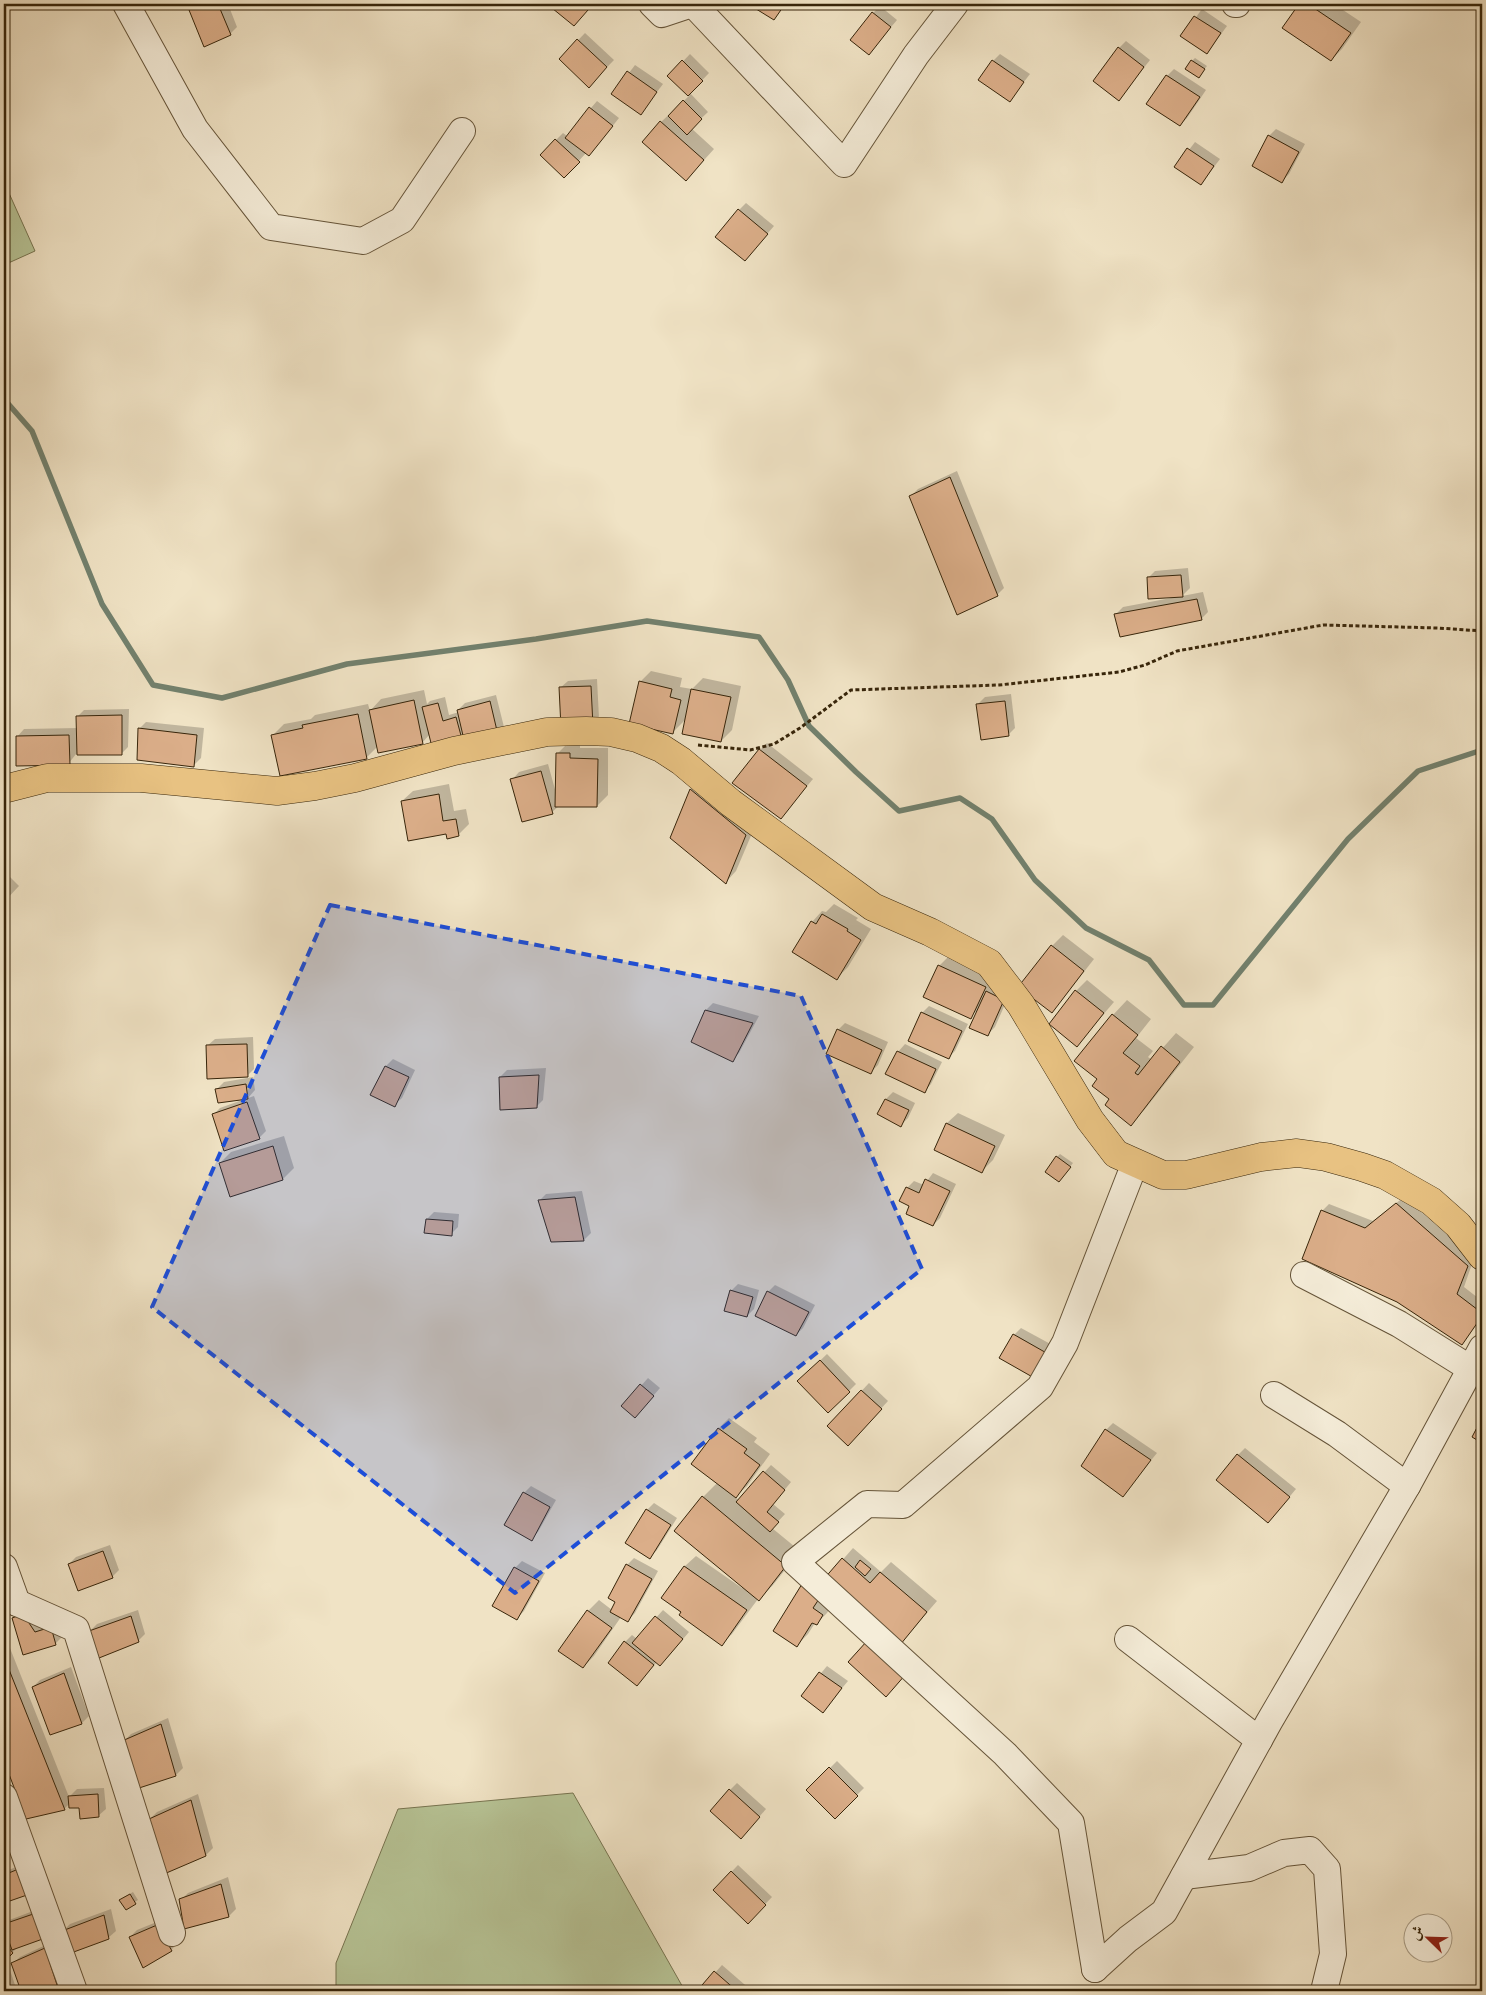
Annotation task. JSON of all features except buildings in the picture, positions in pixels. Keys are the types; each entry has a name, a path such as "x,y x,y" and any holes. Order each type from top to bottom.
{"main road":[{"path":"4,788 47,778 141,778 276,791 355,778 454,751 547,732 611,732 637,738 670,754 731,804 873,907 930,932 989,962 1021,1005 1104,1141 1116,1154 1163,1175 1186,1175 1261,1157 1297,1153 1326,1157 1362,1167 1385,1175 1431,1201 1458,1225 1482,1256"}],"street":[{"path":"126,4 195,128 271,227 362,241 402,220 462,131"},
{"path":"652,4 662,14 693,4 844,164 916,55 954,4"},
{"path":"1135,1164 1065,1342 1040,1387 903,1505 867,1504 795,1562 1005,1754 1071,1822 1095,1969 1128,1939 1164,1912 1259,1740 1407,1486 1477,1358 1399,1324 1304,1275"},
{"path":"1274,1395 1337,1434 1407,1486"},
{"path":"4,1567 10,1600 76,1629 172,1932"},
{"path":"1128,1639 1259,1740"},
{"path":"4,1797 74,1991"},
{"path":"1184,1876 1249,1868 1284,1853 1310,1850 1327,1869 1333,1954 1324,1991"}],"path":[{"path":"670,754 688,744 750,750 774,744 800,728 851,690 999,685 1119,672 1145,665 1178,651 1323,625 1438,628 1482,632"}],"highlighted area":[{"path":"330,905 801,996 922,1269 515,1593 152,1307"}],"green space":[{"path":"4,182 35,251 4,265"},
{"path":"573,1793 685,1991 336,1991 336,1963 398,1809"}],"waterway":[{"path":"4,399 32,431 102,604 153,685 222,698 347,664 536,639 647,621 759,637 788,680 809,726 899,811 960,798 992,819 1035,880 1086,928 1149,960 1184,1005 1213,1005 1348,839 1418,771 1482,750"}]}
